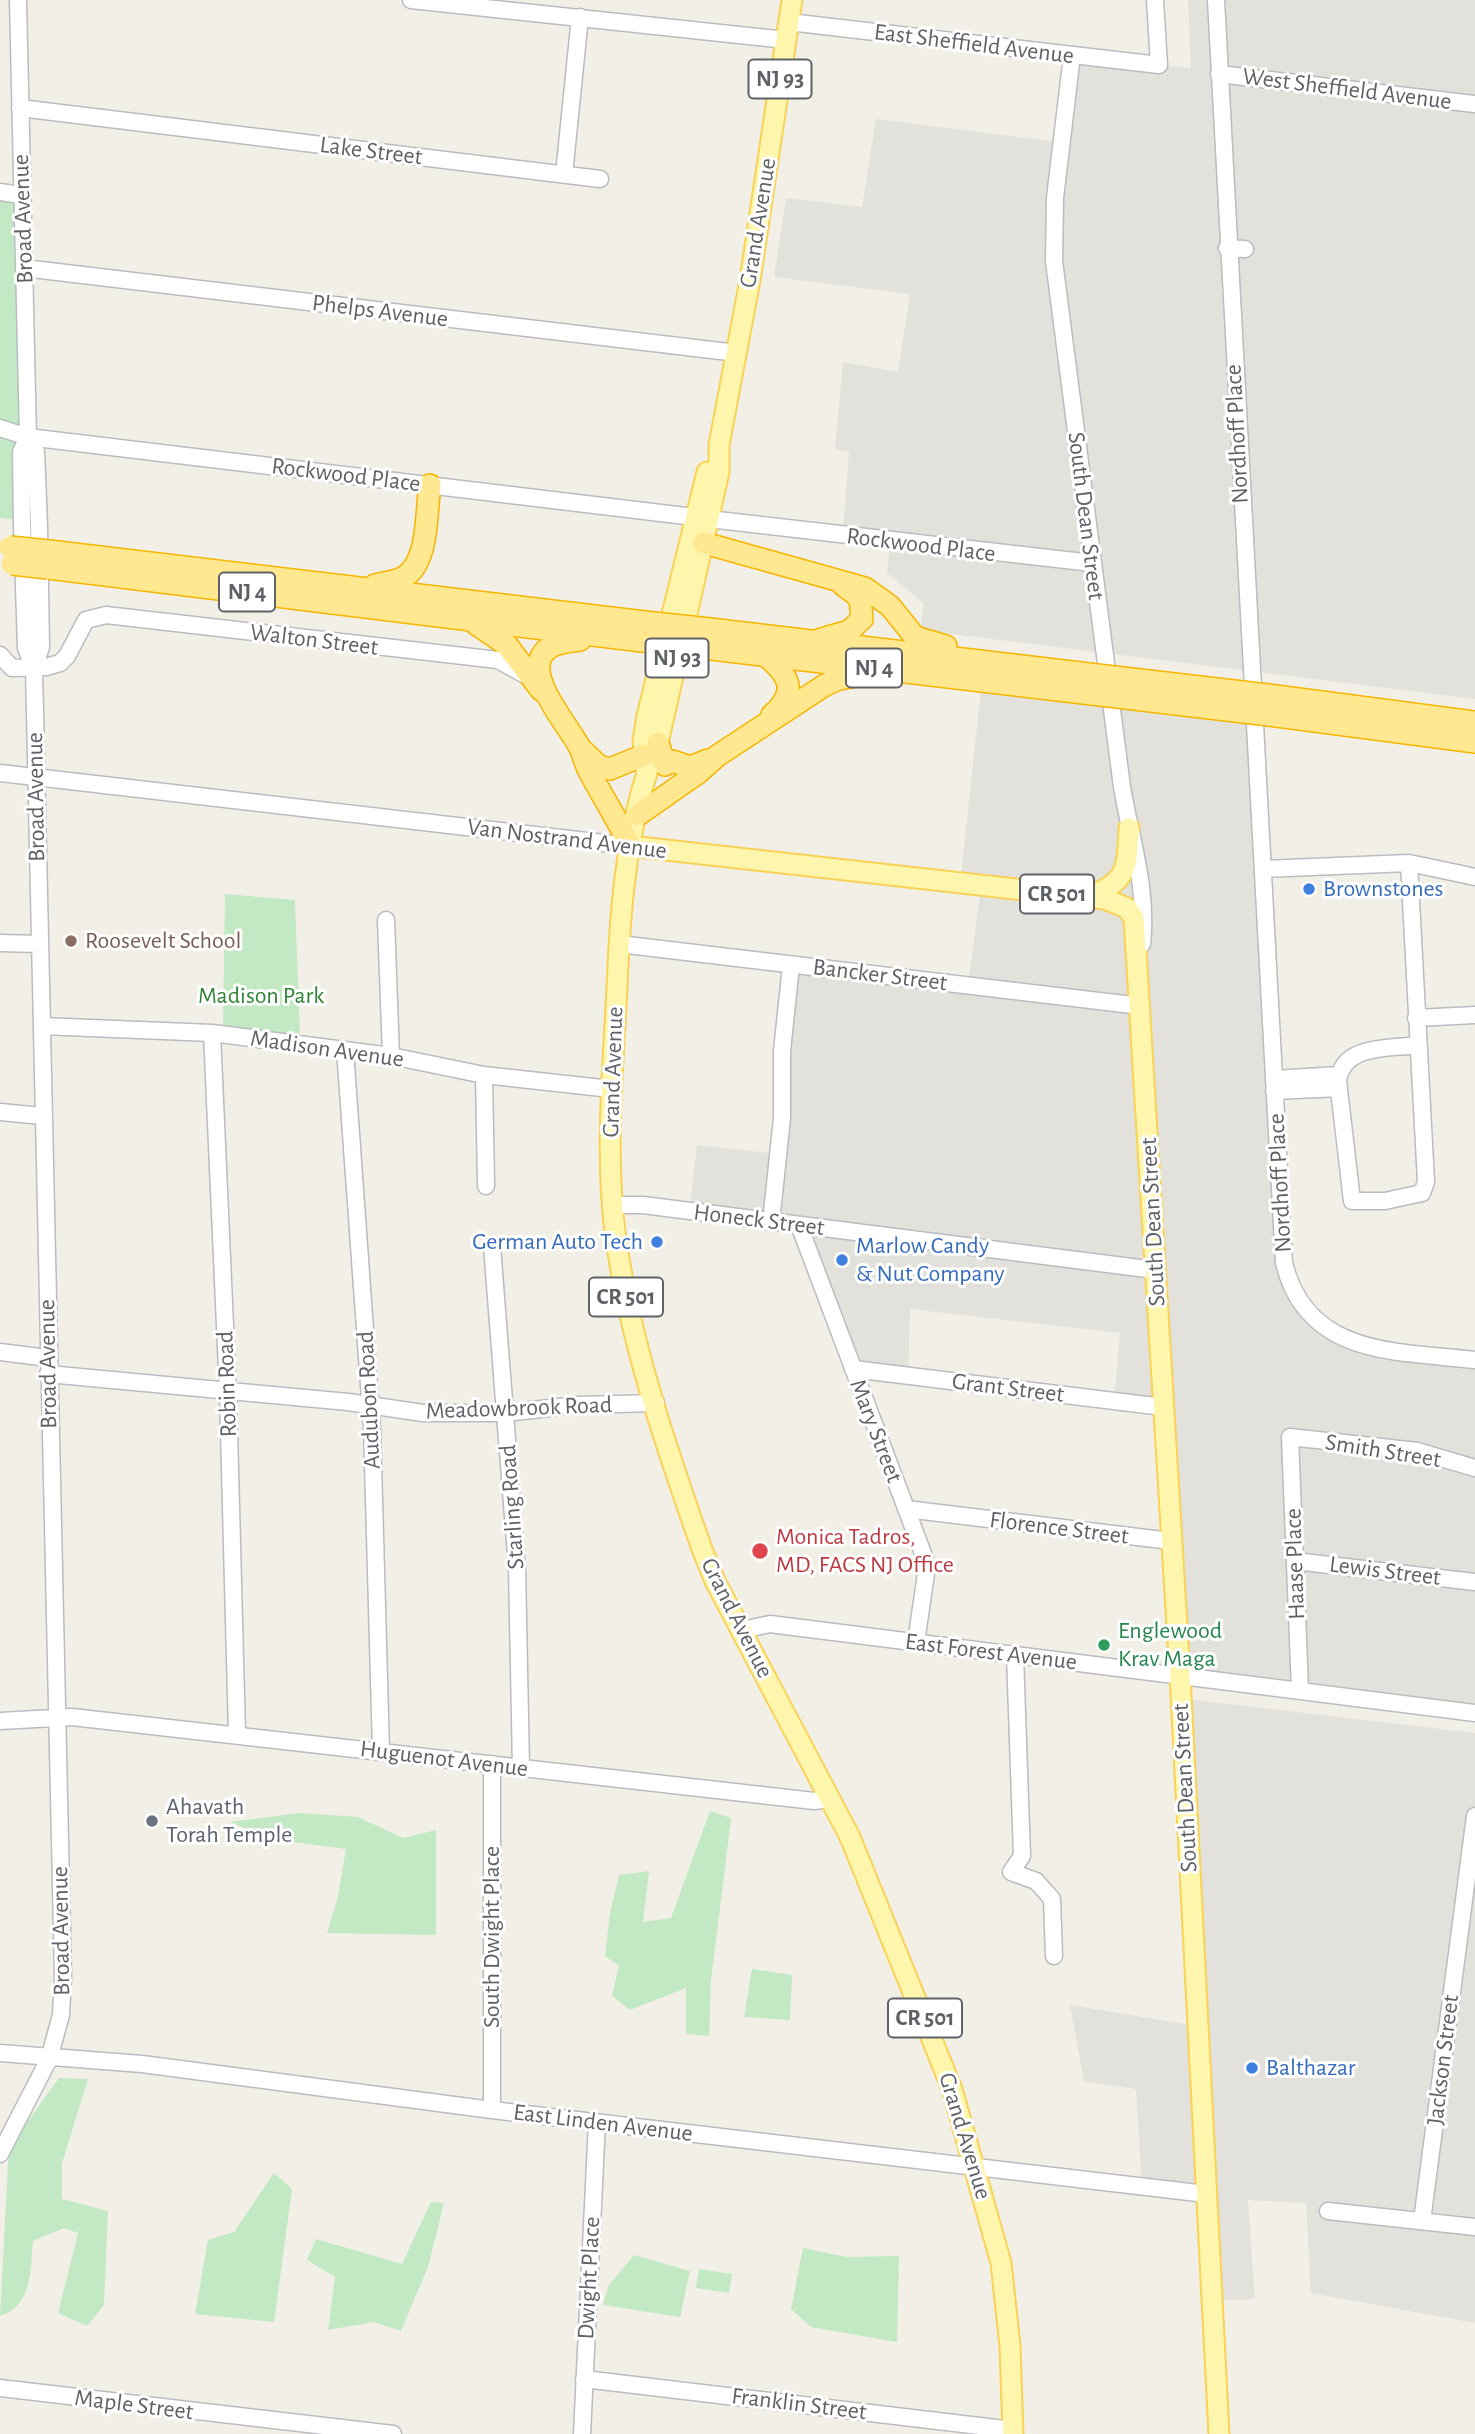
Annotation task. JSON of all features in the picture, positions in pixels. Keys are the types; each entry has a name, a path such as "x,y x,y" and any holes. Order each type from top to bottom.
{"highway":[{"path":"360,588 404,577 415,564 422,544 430,485"},
{"path":"704,543 835,581 853,583 875,594 890,606 915,638 1008,665"},
{"path":"422,544 427,579 447,598"},
{"name":"NJ 4","path":"5,555 447,598 648,632 707,639 811,641 1008,665 1091,684"},
{"name":"NJ 4","path":"49,560 603,636 648,632"},
{"path":"811,641 849,631 862,619 860,598 835,581"},
{"path":"471,620 507,645 550,699 580,748 630,846"},
{"path":"550,699 538,666 545,650 559,643 603,636"},
{"name":"NJ 4","path":"707,639 765,655 898,671 1091,684 1268,705 1475,722"},
{"path":"638,815 698,773 782,706 788,690 782,670 765,655"},
{"path":"757,728 783,715 832,682 898,671"},
{"name":"NJ 4","path":"1268,705 1475,742"},
{"path":"580,748 598,766 610,769 649,756 665,765 672,761 690,767 717,756"}],"main road":[{"name":"Grand Avenue","path":"649,756 647,716 701,518 719,472 719,445 737,353 792,0"},
{"name":"Grand Avenue","path":"701,518 704,543 649,756 630,846 619,944 611,1089 613,1205 622,1276 656,1402 702,1549 741,1630 855,1847 939,2052 977,2168 1003,2278 1010,2346 1013,2432"},
{"path":"1089,897 1114,886 1123,875 1127,861 1129,828"},
{"name":"Van Nostrand Avenue","path":"630,846 1089,897 1114,901 1131,912"},
{"name":"South Dean Street","path":"1131,912 1135,926 1141,1006 1180,1675 1219,2434"}],"street":[{"name":"Broad Avenue","path":"0,2154 49,2059 61,2015 64,1976 33,668 41,647 39,526 36,451 28,437 18,0"},
{"name":"East Sheffield Avenue","path":"411,0 485,4 580,17 1072,55 1159,65 1155,0"},
{"name":"Nordhoff Place","path":"1216,0 1227,248 1284,1263 1293,1290 1323,1328 1357,1343 1475,1360"},
{"path":"564,174 580,17"},
{"name":"South Dean Street","path":"1072,55 1055,198 1054,261 1129,828 1140,864 1145,919 1139,975"},
{"name":"West Sheffield Avenue","path":"1219,74 1475,104"},
{"name":"Lake Street","path":"20,108 600,179"},
{"path":"0,192 21,195"},
{"path":"1227,248 1245,249"},
{"name":"Phelps Avenue","path":"24,268 737,353"},
{"name":"Rockwood Place","path":"0,428 28,437 1092,563"},
{"name":"Walton Street","path":"33,668 60,663 70,651 82,624 101,615 498,660 531,678"},
{"path":"0,655 12,668 33,668"},
{"name":"Van Nostrand Avenue","path":"0,773 630,846"},
{"path":"1409,863 1426,1182 1422,1192 1385,1201 1349,1198 1339,1082 1342,1066 1355,1054 1417,1045"},
{"path":"1263,869 1409,863 1475,877"},
{"path":"386,920 391,1056"},
{"path":"0,943 40,944"},
{"name":"Bancker Street","path":"619,944 1141,1006"},
{"path":"771,1222 782,1118 783,1038 791,965"},
{"path":"1416,1018 1475,1015"},
{"name":"Madison Avenue","path":"42,1026 212,1033 391,1056 484,1075 611,1089"},
{"name":"Robin Road","path":"212,1033 228,1393 237,1734"},
{"name":"Audubon Road","path":"345,1050 370,1405 381,1751"},
{"path":"484,1075 486,1186"},
{"path":"1274,1085 1339,1082"},
{"path":"0,1112 42,1115"},
{"name":"Honeck Street","path":"613,1205 643,1205 1156,1270"},
{"name":"Mary Street","path":"799,1225 926,1568 916,1642"},
{"name":"Starling Road","path":"492,1246 517,1568 521,1768"},
{"name":"Meadowbrook Road","path":"0,1352 48,1366 228,1393 370,1405 424,1413 505,1413 577,1405 656,1402"},
{"name":"Grant Street","path":"853,1369 1163,1407"},
{"name":"Smith Street","path":"1290,1437 1417,1451 1475,1468"},
{"name":"Haase Place","path":"1290,1437 1300,1690"},
{"name":"Florence Street","path":"906,1509 1171,1541"},
{"name":"Lewis Street","path":"1295,1561 1475,1582"},
{"name":"East Forest Avenue","path":"741,1630 769,1624 1475,1713"},
{"path":"1015,1655 1022,1856 1011,1872 1036,1881 1052,1899 1054,1956"},
{"name":"Huguenot Avenue","path":"0,1721 56,1717 237,1734 814,1801 831,1799"},
{"name":"South Dwight Place","path":"492,1764 492,2110"},
{"name":"Jackson Street","path":"1422,2221 1462,1934 1475,1816"},
{"name":"East Linden Avenue","path":"0,2053 49,2059 142,2064 492,2110 1206,2194"},
{"name":"Dwight Place","path":"582,2434 597,2122"},
{"path":"1328,2211 1475,2227"},
{"name":"Franklin Street","path":"584,2379 1013,2432"},
{"name":"Maple Street","path":"0,2388 393,2434"}],"shaded area":[{"path":"1188,0 1475,0 1475,699 920,630 924,603 887,573 890,541 843,532 849,452 835,449 843,362 898,372 910,294 774,277 786,198 862,207 876,119 1058,142 1069,59 1191,68"},
{"path":"982,681 1253,713 1289,1280 1339,1337 1475,1360 1475,1713 1180,1675 1163,1407 1114,1401 1120,1333 910,1309 908,1376 853,1369 799,1225 689,1211 697,1145 778,1154 791,965 968,985 981,887 960,884"},
{"path":"1178,1698 1475,1733 1475,2323 1311,2293 1306,2203 1248,2200 1255,2299 1210,2301 1205,2195 1142,2188 1136,2089 1084,2081 1070,2005 1196,2026"}],"green space":[{"path":"0,193 21,195 29,521 0,518"},
{"name":"Madison Park","path":"225,894 295,900 300,1037 223,1030"},
{"path":"710,1811 731,1818 711,1981 709,2036 686,2034 686,1988 630,2010 612,1996 619,1966 605,1956 610,1913 619,1875 649,1871 643,1922 671,1918"},
{"path":"299,1813 358,1817 403,1838 436,1830 436,1935 327,1933 338,1897 346,1849 271,1839 230,1822"},
{"path":"752,1969 792,1975 790,2020 744,2017"},
{"path":"59,2078 88,2079 62,2163 62,2199 108,2211 104,2305 87,2326 58,2313 78,2233 64,2228 33,2241 30,2275 24,2296 11,2311 0,2316 9,2147"},
{"path":"274,2173 292,2189 274,2322 195,2314 208,2240 234,2232"},
{"path":"431,2202 444,2203 428,2267 401,2331 374,2322 328,2330 335,2277 307,2260 316,2239 402,2264"},
{"path":"803,2248 846,2257 899,2256 897,2342 811,2327 791,2309"},
{"path":"634,2255 690,2271 680,2317 603,2305 609,2285"},
{"path":"699,2269 732,2274 729,2293 696,2288"}],"place":[{"name":"Brownstones","path":"1309,889"},
{"name":"Roosevelt School","path":"71,941"},
{"name":"German Auto Tech","path":"657,1242"},
{"name":"Marlow Candy & Nut Company","path":"842,1260"},
{"name":"Monica Tadros, MD, FACS NJ Office","path":"760,1551"},
{"name":"Englewood Krav Maga","path":"1104,1645"},
{"name":"Ahavath Torah Temple","path":"152,1821"},
{"name":"Balthazar","path":"1252,2068"}]}
